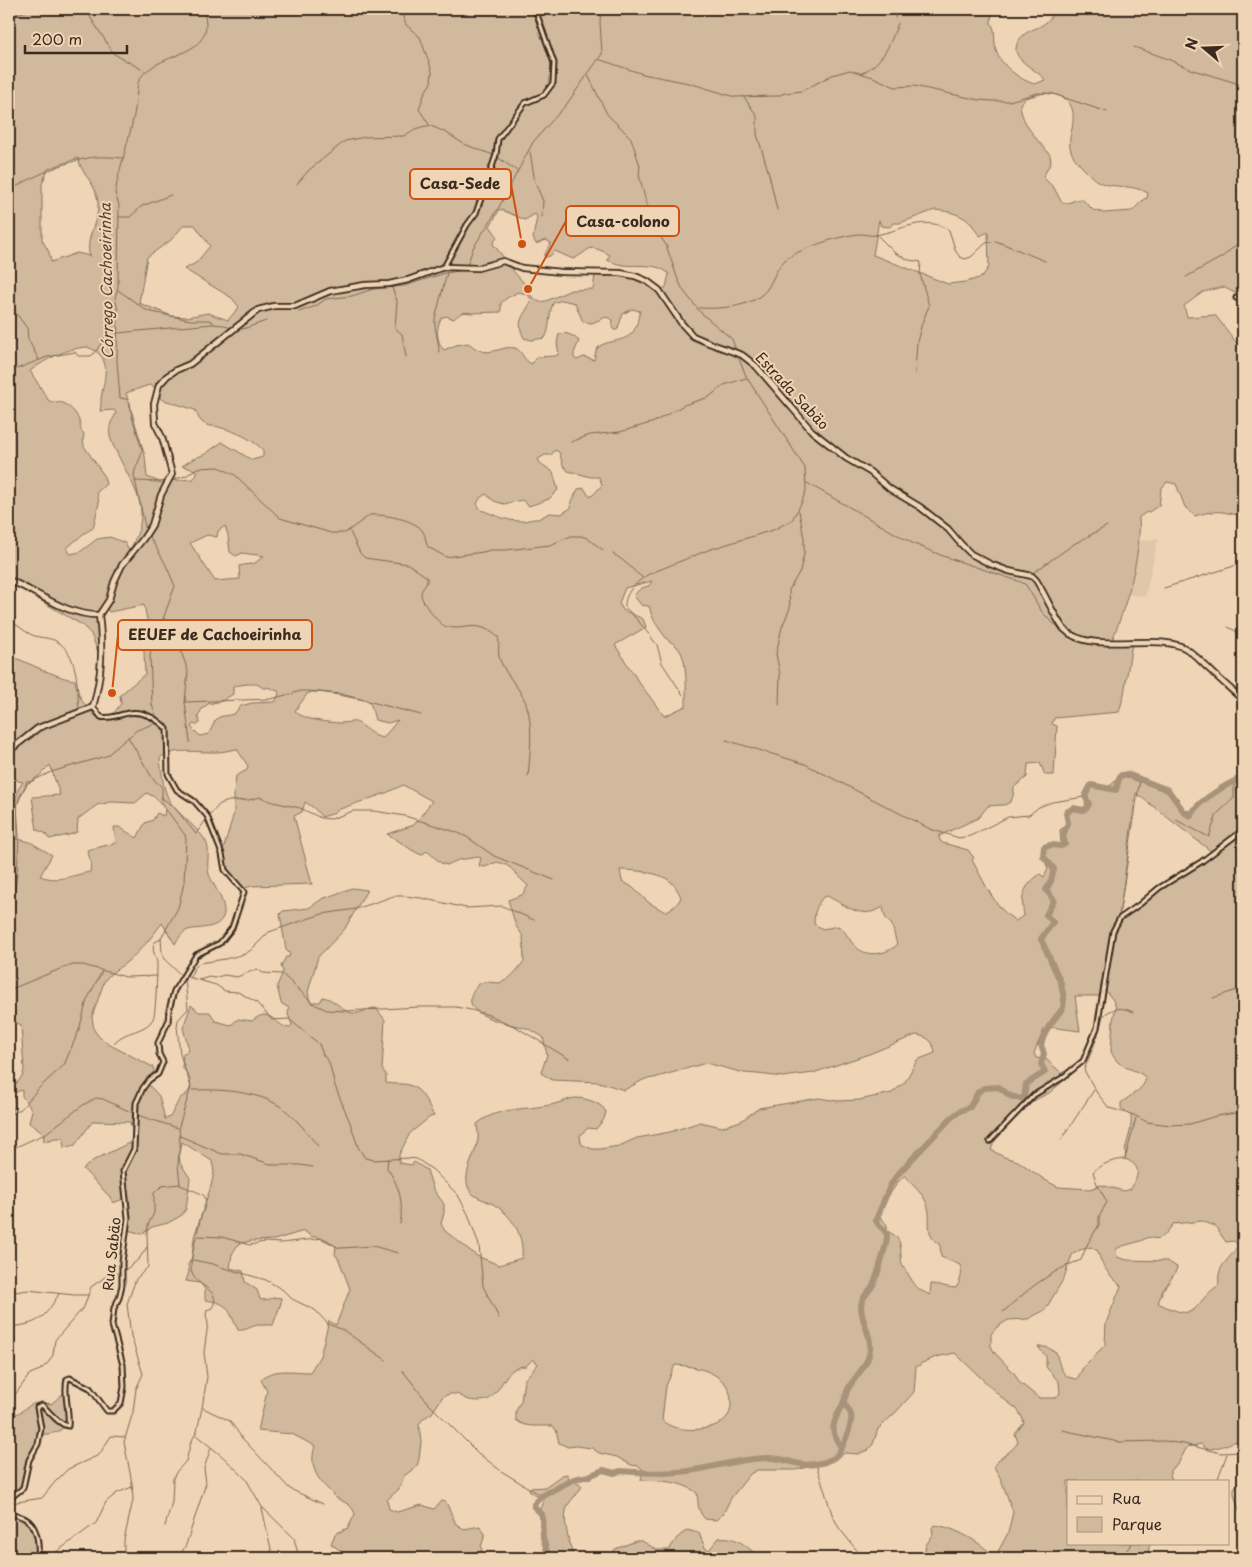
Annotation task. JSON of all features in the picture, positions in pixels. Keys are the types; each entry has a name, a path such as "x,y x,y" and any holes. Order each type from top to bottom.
{"street":[{"path":"444,267 476,212 496,155 498,139 525,103 544,95 553,83 554,63 535,9"},
{"name":"Estrada Sabäo","path":"98,615 109,600 114,582 122,565 152,526 161,495 172,474 162,437 155,423 154,404 159,385 167,376 190,364 258,310 274,306 295,306 330,291 408,280 444,267 478,268 503,261 522,268 562,272 620,273 647,281 659,290 682,324 693,336 742,355 756,366 799,417 824,442 870,472 890,489 920,507 948,529 971,554 1009,571 1032,576 1064,629 1087,642 1171,644 1184,648 1198,658 1243,700"},
{"path":"1236,298 1243,301"},
{"path":"9,580 21,584 39,596 67,608 91,615 98,615 101,660 100,683 93,707 38,728 9,751"},
{"name":"Rua Sabäo","path":"9,1499 23,1488 29,1460 38,1444 41,1428 37,1407 42,1405 59,1422 66,1427 68,1426 69,1417 65,1385 67,1379 70,1378 90,1388 107,1410 113,1411 121,1403 124,1387 122,1366 112,1325 114,1308 122,1285 122,1262 128,1218 123,1170 134,1149 136,1103 149,1080 158,1074 163,1062 159,1054 158,1043 168,1022 174,991 196,955 220,943 232,928 244,892 225,870 222,854 207,816 194,801 177,790 168,774 167,729 148,715 138,712 126,713 109,719 100,717 93,707"},
{"path":"990,1141 1034,1095 1062,1078 1083,1061 1096,1033 1113,931 1120,918 1163,885 1201,862 1243,830"},
{"path":"9,1512 26,1518 34,1529 39,1545 38,1558"}],"shaded area":[{"path":"1158,539 1145,597 1126,594 1139,541"}],"green space":[{"path":"9,9 992,9 991,23 994,29 995,47 1001,61 1011,71 1035,84 1045,80 1020,59 1016,48 1018,42 1026,33 1047,21 1055,9 1243,9 1243,297 1223,287 1203,292 1184,306 1187,317 1215,315 1243,351 1243,516 1226,512 1209,512 1195,516 1185,507 1176,484 1167,482 1161,489 1159,505 1139,517 1138,548 1135,565 1121,616 1110,645 1132,643 1124,694 1119,712 1054,718 1052,724 1057,726 1054,775 1045,775 1040,763 1028,764 1027,777 1014,787 1010,802 1003,805 988,806 978,818 939,836 940,841 943,843 968,850 974,858 972,860 985,885 996,902 1008,916 1016,921 1024,915 1024,891 1040,874 1044,877 1048,869 1042,848 1049,843 1061,844 1060,830 1067,825 1065,810 1072,807 1086,808 1084,793 1089,785 1099,788 1108,787 1120,773 1123,773 1126,777 1165,791 1178,798 1183,810 1190,811 1243,773 1243,1295 1236,1300 1238,1304 1237,1310 1243,1315 1243,1439 1212,1449 1207,1449 1201,1444 1187,1447 1178,1464 1170,1470 1172,1480 1067,1480 1067,1544 1150,1544 1147,1558 923,1558 926,1545 933,1535 932,1528 934,1525 942,1526 967,1536 995,1557 1008,1533 1013,1512 1001,1479 994,1467 1018,1442 1015,1434 1024,1423 1022,1417 1017,1409 1001,1397 955,1353 936,1357 916,1366 914,1392 878,1429 873,1444 868,1450 858,1454 845,1453 830,1462 795,1470 757,1470 750,1474 731,1498 723,1514 716,1520 705,1519 699,1509 697,1493 691,1489 677,1483 641,1480 643,1470 639,1466 631,1465 617,1457 599,1453 592,1448 568,1447 559,1443 553,1426 529,1426 516,1420 516,1411 521,1401 524,1380 538,1364 533,1359 526,1366 513,1370 487,1400 466,1399 458,1394 443,1396 432,1413 419,1424 421,1442 417,1466 404,1476 399,1489 387,1500 389,1509 397,1512 422,1505 434,1509 441,1501 446,1502 456,1524 464,1529 480,1526 485,1534 481,1547 484,1558 380,1558 372,1555 344,1553 331,1544 335,1534 348,1528 355,1514 350,1506 334,1496 315,1471 313,1453 315,1446 292,1434 258,1431 267,1391 261,1380 271,1373 277,1372 310,1372 320,1356 329,1321 336,1325 350,1289 335,1254 336,1246 316,1236 312,1237 304,1231 274,1240 251,1241 237,1246 232,1254 230,1268 243,1271 245,1282 257,1290 260,1299 281,1298 273,1325 256,1325 244,1330 238,1330 230,1313 224,1306 205,1300 205,1289 200,1283 186,1281 189,1272 188,1265 192,1257 194,1237 211,1186 214,1172 212,1161 182,1142 179,1152 180,1163 190,1178 186,1209 182,1215 168,1223 152,1227 142,1234 128,1230 123,1199 113,1203 110,1197 83,1169 94,1160 129,1143 134,1137 130,1122 93,1121 75,1145 64,1148 63,1138 55,1138 44,1142 43,1132 29,1123 32,1110 22,1096 22,1090 13,1093 15,1106 9,1116 9,1083 17,1083 23,1075 24,1069 21,1026 18,1023 9,1022 9,824 12,822 18,789 23,782 18,781 9,772 9,655 40,670 75,680 78,693 84,704 102,721 112,715 121,704 120,695 145,674 143,631 149,629 144,605 109,612 107,609 102,616 98,652 91,634 82,625 9,582","holes":["1050,93 1066,99 1073,113 1070,147 1077,162 1097,181 1107,185 1140,189 1148,193 1147,198 1132,211 1104,213 1093,210 1082,199 1062,203 1054,188 1043,177 1051,162 1050,155 1027,125 1020,104 1025,98","78,158 80,165 95,190 98,204 90,237 90,256 77,253 51,262 49,252 42,240 42,184 48,169","500,209 525,220 535,214 537,217 533,238 536,244 546,240 551,243 544,256 550,256 555,251 573,259 593,248 610,255 607,260 615,263 653,266 664,270 669,274 666,287 659,291 641,279 624,276 595,275 593,289 571,290 546,301 539,302 525,291 524,283 513,271 515,265 509,264 493,244 497,236 490,226","935,210 956,214 969,222 980,236 988,232 989,267 982,277 966,282 948,284 873,255 879,220 881,226 890,227 893,223 900,223","184,225 195,225 210,246 196,263 184,269 232,298 239,307 228,320 208,313 187,317 172,316 139,303 147,257 171,240","518,292 527,294 532,300 520,322 520,327 524,338 531,340 545,338 553,303 562,300 575,303 583,322 592,323 606,317 613,320 612,327 614,330 617,330 623,314 632,309 640,311 634,331 624,338 600,346 596,350 594,360 584,357 577,360 574,358 579,341 570,334 565,333 559,334 557,343 559,354 536,357 532,364 517,349 510,347 488,352 476,349 468,343 444,350 441,347 438,335 438,326 441,318 446,316 454,319 461,313 466,312 501,312 501,303 507,298","87,347 95,351 104,362 105,376 100,411 114,410 116,413 110,425 110,438 139,501 140,523 129,551 125,543 110,537 97,539 80,552 70,554 67,548 93,528 99,503 97,492 106,484 103,474 84,446 84,434 75,413 61,402 49,401 30,371 50,358","149,385 156,387 161,399 195,410 203,423 208,426 219,427 239,434 254,442 263,450 263,457 252,460 222,442 205,454 182,466 196,470 197,475 193,479 170,481 167,485 147,477 145,456 126,393","555,450 559,452 563,465 568,471 591,477 599,477 602,485 593,495 589,496 584,488 578,489 571,508 561,514 549,513 539,519 514,521 481,510 477,504 480,498 486,494 494,501 504,504 522,500 529,506 549,499 558,490 553,472 540,463 538,459 545,455 551,455","225,526 230,552 236,556 242,553 264,556 255,563 239,566 240,579 215,581 190,543 207,535 217,537 218,531","652,581 649,586 640,589 634,596 642,606 650,607 660,629 681,653 686,676 686,706 664,716 638,681 615,645 646,627 643,619 623,610 619,603 625,588","247,684 257,684 265,689 267,687 278,691 279,694 275,702 252,703 241,706 234,714 219,717 209,734 200,736 191,727 193,724 197,725 200,723 198,716 202,709 208,704 222,701 233,694 233,686","312,692 367,700 371,705 375,720 388,723 398,720 383,738 356,722 329,722 304,717 295,711 307,694","237,749 248,766 247,770 236,776 234,813 221,857 222,868 226,875 242,889 252,886 312,884 294,816 302,812 305,802 322,817 403,785 432,801 414,825 387,834 421,855 427,851 441,863 447,865 458,860 478,857 481,858 479,866 485,867 497,862 507,865 513,870 528,886 522,895 508,900 516,926 523,936 524,961 513,975 506,980 498,983 486,982 479,984 471,997 471,1004 476,1010 491,1019 526,1028 543,1037 547,1055 541,1073 552,1080 599,1082 624,1090 645,1079 706,1063 744,1073 783,1077 813,1073 869,1054 916,1035 929,1040 933,1045 935,1053 917,1060 905,1082 892,1093 859,1100 837,1101 819,1098 759,1108 741,1121 722,1127 700,1122 670,1132 637,1138 619,1146 600,1149 592,1149 581,1144 580,1135 588,1128 596,1129 604,1119 606,1112 601,1106 589,1100 573,1098 548,1105 495,1114 477,1124 478,1139 468,1169 468,1187 472,1194 493,1204 511,1220 519,1234 522,1258 499,1265 477,1256 445,1231 441,1224 444,1204 433,1189 427,1170 414,1162 412,1165 399,1163 399,1155 410,1133 434,1116 426,1100 414,1087 386,1083 386,1075 382,1069 385,1020 376,1008 352,1013 328,998 323,997 320,1002 310,1002 308,992 318,957 344,930 367,890 352,888 322,899 309,908 283,911 280,914 286,950 290,954 281,966 283,972 277,986 281,1003 289,1008 288,1014 292,1025 290,1028 264,1015 252,1021 238,1019 231,1025 215,1021 210,1012 199,1012 191,1005 183,1028 188,1046 187,1052 183,1053 182,1068 189,1077 191,1085 188,1092 180,1098 170,1117 165,1119 159,1096 146,1082 154,1071 153,1067 110,1045 99,1037 94,1030 92,1017 104,982 137,952 162,923 175,944 186,931 212,926 217,924 223,917 222,901 208,870 207,844 167,796 160,758 171,753 187,751 216,752","50,765 60,795 32,797 37,830 45,833 49,839 77,832 78,819 97,805 111,802 135,803 147,793 156,798 165,809 164,816 157,813 153,820 145,823 137,838 119,827 114,827 116,843 87,850 91,862 90,872 59,879 47,878 40,876 52,855 30,842 18,839 17,811 19,797 27,786 26,781 30,782","1136,793 1212,852 1175,876 1119,918","620,870 660,875 672,883 681,897 672,908 665,912 648,902 632,887 622,881","827,896 861,912 875,911 883,907 885,917 892,925 897,945 881,953 864,952 854,945 838,926 823,929 814,924 815,913 823,897","1104,989 1116,1007 1113,1020 1111,1051 1118,1062 1146,1078 1143,1086 1121,1103 1121,1108 1131,1115 1130,1132 1125,1149 1125,1159 1134,1165 1137,1171 1136,1179 1131,1189 1124,1191 1101,1185 1090,1189 1058,1187 1018,1161 1004,1157 991,1150 999,1133 1035,1100 1049,1093 1067,1078 1046,1059 1036,1058 1034,1053 1044,1029 1049,1030 1050,1027 1080,1031 1075,996 1102,996","905,1175 926,1202 931,1236 940,1245 941,1257 960,1265 961,1277 956,1288 931,1284 930,1295 919,1289 902,1265 899,1241 897,1237 887,1231 887,1225 877,1213","1202,1221 1215,1226 1226,1242 1234,1241 1238,1245 1222,1267 1219,1285 1189,1312 1182,1312 1158,1303 1163,1290 1177,1267 1167,1261 1127,1260 1117,1257 1116,1249 1148,1237 1160,1238 1173,1224","1091,1247 1098,1251 1106,1270 1121,1286 1106,1323 1105,1345 1084,1366 1077,1379 1064,1374 1056,1352 1046,1347 1038,1347 1046,1356 1046,1367 1059,1382 1060,1393 1056,1398 1039,1398 1019,1382 1015,1374 994,1352 991,1346 991,1334 997,1327 1008,1320 1028,1319 1045,1310 1064,1278 1072,1255 1080,1250","675,1365 702,1369 725,1383 729,1391 731,1407 728,1416 721,1423 694,1430 668,1425 662,1420 666,1386"]},
{"path":"65,1392 67,1421 56,1432 39,1435 31,1456 24,1487 16,1491 9,1484 9,1417 33,1404 51,1404"},
{"path":"567,1474 570,1479 582,1486 568,1505 565,1517 573,1557 551,1558 544,1549 543,1529 539,1515 543,1499 530,1492 529,1488 545,1487 562,1475"},
{"path":"9,1512 28,1519 31,1523 35,1532 36,1558 9,1558"},
{"path":"687,1530 699,1533 705,1548 709,1550 719,1538 731,1538 746,1546 759,1558 610,1558 615,1549 636,1541 642,1541 657,1550 669,1550 677,1538"}],"waterway":[{"path":"9,16 34,9"},
{"path":"48,9 65,9"},
{"path":"85,9 114,54 145,71"},
{"name":"Córrego Cachoeirinha","path":"146,531 134,475 142,449 132,417 130,402 120,398 117,361 118,310 115,298 118,287 119,205 115,193 134,114 139,80 150,68 196,45 203,36 206,25 203,9"},
{"path":"400,9 406,25 420,37 432,71 431,83 425,92 419,109 430,126"},
{"path":"467,266 473,248 498,209 533,142 566,105 602,54 601,9"},
{"path":"895,18 897,9"},
{"path":"862,73 870,69 881,58 889,45 898,23"},
{"path":"1134,47 1190,69 1243,85"},
{"path":"598,59 643,74 689,83 735,97 777,96 802,91 832,75 850,70 873,77 895,87 914,86 979,100 993,101 1009,101 1038,93 1053,94 1107,112"},
{"path":"588,75 607,114 631,138 640,166 639,175 646,202 658,233 666,245 683,290 701,313 732,339 736,350"},
{"path":"744,97 757,116 757,134 777,210"},
{"path":"297,184 309,170 345,141 365,137 404,136 415,129 425,126 431,126 464,144 496,156 517,171"},
{"path":"530,152 535,182 543,201 542,217"},
{"path":"9,191 47,171 78,160 97,157 123,158"},
{"path":"119,217 130,217 142,206 171,195"},
{"path":"699,308 737,306 756,299 769,286 783,262 815,245 860,234 875,235 885,233 921,223 939,225 949,230 956,252 965,259 971,257 986,243 996,241 1045,261"},
{"path":"877,235 895,253 909,260 921,262 920,274 929,306 917,342 915,373"},
{"path":"1186,277 1222,257 1243,239"},
{"path":"299,312 316,306 326,299 352,296 373,289 404,286 445,273 466,270"},
{"path":"439,352 435,319 447,273"},
{"path":"392,288 397,301 395,328 402,334 406,357"},
{"path":"118,290 146,310 190,320 209,320 214,323"},
{"path":"9,304 27,328 28,339 39,360"},
{"path":"236,329 243,329 266,321"},
{"path":"9,372 47,357 75,352 78,356 91,356 116,323"},
{"path":"118,333 212,324 224,325 232,329"},
{"path":"683,695 662,663 657,645 625,607 629,592 640,580 649,574 708,550 773,530 792,520 806,490 805,468 747,378 737,354"},
{"path":"571,442 590,435 620,432 654,422 684,405 709,397 724,385 746,378"},
{"path":"172,480 186,476 197,468 219,467 235,475 280,518 331,533 345,533 370,515 397,518 417,525 424,533 428,547 446,557 490,550 550,545 571,536 587,538 603,550"},
{"path":"135,481 168,481"},
{"path":"807,483 912,543 943,556 1021,582 1026,585 1042,612 1055,625"},
{"path":"779,705 780,674 776,654 782,627 790,608 789,590 800,571 804,554 804,538 799,511"},
{"path":"1030,575 1074,544 1107,526"},
{"path":"350,532 360,553 365,558 408,564 427,577 421,597 437,620 444,626 451,628 483,628 498,637 500,660 523,697 530,718 531,735 528,776"},
{"name":"Córrego Cachoeirinha","path":"9,904 14,897 17,873 19,837 17,805 26,784 51,772 106,756 137,730 156,723 157,718 152,705 150,655 175,586 165,563 148,534"},
{"path":"613,554 643,578"},
{"path":"1164,588 1243,562"},
{"path":"164,618 182,654 188,671 185,702 190,742"},
{"path":"9,620 32,635 54,640 68,652 75,670 79,710"},
{"path":"1228,627 1243,635"},
{"path":"185,702 271,699 308,691 341,694 421,715"},
{"path":"128,737 153,779 162,787 162,804 186,839 184,883 178,908 161,938 164,959 181,975 216,985 225,991 238,992 256,1002 272,1020 289,1019 319,1044 323,1055 329,1062 335,1086 358,1147 365,1158 374,1160 417,1159 433,1170 458,1195 468,1214 479,1245 483,1286 499,1318"},
{"path":"726,740 805,764 930,829 959,838 970,836 1008,817 1029,815 1039,807 1052,802 1085,797"},
{"path":"841,1447 836,1440 833,1428 848,1389 863,1368 869,1355 870,1342 861,1303 874,1283 884,1251 887,1235 876,1220 890,1186 897,1175 951,1118 960,1111 970,1107 978,1092 984,1088 999,1087 1010,1096 1021,1099 1024,1098 1026,1084 1045,1072 1041,1064 1044,1054 1041,1045 1049,1026 1063,1008 1064,999 1061,983 1041,939 1053,922 1046,915 1054,900 1046,890 1054,869 1043,856 1044,847 1065,844 1063,835 1068,823 1066,813 1073,808 1083,810 1087,808 1089,804 1085,796 1091,785 1116,790 1120,776 1127,774 1168,790 1185,813 1191,816 1206,799 1221,788 1243,777"},
{"path":"1119,916 1140,779"},
{"path":"1176,820 1209,837 1217,814 1234,798 1234,782"},
{"path":"161,797 175,808 196,834 220,804 260,797 300,808 321,818 331,819 353,811 374,811 405,816 456,832 467,837 494,856 554,880"},
{"path":"9,841 18,839"},
{"path":"190,978 194,968 200,963 245,954 269,932 322,914 356,909 394,896 421,898 466,908 502,906 534,920"},
{"path":"114,1043 123,1036 145,1027 153,1019 156,1002 157,964 153,948 155,942 161,939"},
{"path":"9,990 73,965 83,965 126,977 157,976"},
{"path":"199,980 224,975 237,977 257,969 263,973 282,974 314,1004 327,1010 345,1011 419,1007 456,1007 471,1010 489,1015 516,1027 569,1059"},
{"path":"9,1115 21,1109 39,1088 64,1065 79,1030 87,1000 102,971"},
{"name":"Córrego Cachoeirinha","path":"180,1184 178,1165 179,1126 191,1087 180,1054 177,1026 178,1020 188,1009 185,978"},
{"path":"1213,998 1243,988"},
{"path":"1133,1012 1117,1009 1103,1016 1097,1038 1084,1070 1097,1093 1109,1108 1134,1115 1147,1122 1170,1125 1190,1124 1216,1116 1243,1112"},
{"path":"192,1090 240,1092 264,1098 284,1109 318,1146"},
{"path":"1061,1140 1094,1090"},
{"path":"9,1150 45,1134 83,1105 96,1098 103,1099 137,1115 178,1128"},
{"path":"1003,1312 1049,1275 1081,1260 1088,1243 1099,1225 1099,1217 1107,1202 1093,1172 1108,1163 1125,1159 1136,1118"},
{"path":"180,1136 222,1154 240,1154 273,1165 313,1167"},
{"path":"388,1159 387,1168 395,1181 401,1201 400,1224"},
{"name":"Córrego Cachoeirinha","path":"124,1558 124,1540 133,1500 132,1483 124,1442 133,1412 136,1389 143,1374 131,1336 127,1304 136,1279 148,1267 147,1232 154,1213 154,1193 162,1186 180,1184"},
{"path":"165,1526 172,1502 173,1478 186,1461 191,1442 197,1431 207,1377 204,1352 208,1323 206,1315 207,1310 212,1308 215,1301 211,1292 196,1280 191,1269 194,1244 205,1206 205,1197 180,1185"},
{"path":"198,1236 222,1237 250,1245 264,1242 282,1243 323,1238 341,1248 373,1246 398,1253"},
{"path":"124,1271 139,1259 147,1247"},
{"path":"193,1260 266,1280 283,1290 292,1299 315,1310 328,1324 343,1330 386,1360"},
{"path":"9,1403 30,1374 40,1370 48,1363 53,1355 55,1340 84,1307 91,1287 105,1277 120,1272"},
{"path":"9,1293 28,1290 88,1295"},
{"path":"9,1327 27,1324 39,1319 49,1310 59,1294"},
{"path":"403,1371 428,1403 478,1453 501,1471 542,1496"},
{"path":"549,1558 543,1538 542,1514 534,1507 534,1504 542,1496 574,1479 589,1476 603,1470 615,1473 620,1471 680,1472 758,1458 777,1458 808,1465 825,1462 838,1454 849,1431 851,1415 844,1402"},
{"path":"203,1408 230,1421 242,1438 290,1489 323,1504"},
{"path":"1062,1430 1119,1442 1164,1441 1221,1453 1243,1452"},
{"path":"196,1435 246,1479 262,1507 294,1538 299,1558"},
{"path":"9,1505 42,1498 68,1469 99,1455 111,1436 124,1437"},
{"path":"178,1558 186,1545 206,1483 204,1468 211,1448"},
{"path":"1217,1480 1227,1454"},
{"path":"816,1464 832,1514 839,1528 863,1558"},
{"path":"1243,1474 1234,1489 1243,1523"},
{"path":"48,1558 96,1523 106,1502 117,1493 132,1487"},
{"path":"262,1508 273,1558"},
{"path":"1121,1558 1131,1544"}],"place":[{"name":"Casa-Sede","path":"522,244"},
{"name":"Casa-colono","path":"528,289"},
{"name":"EEUEF de Cachoeirinha","path":"112,693"}]}
